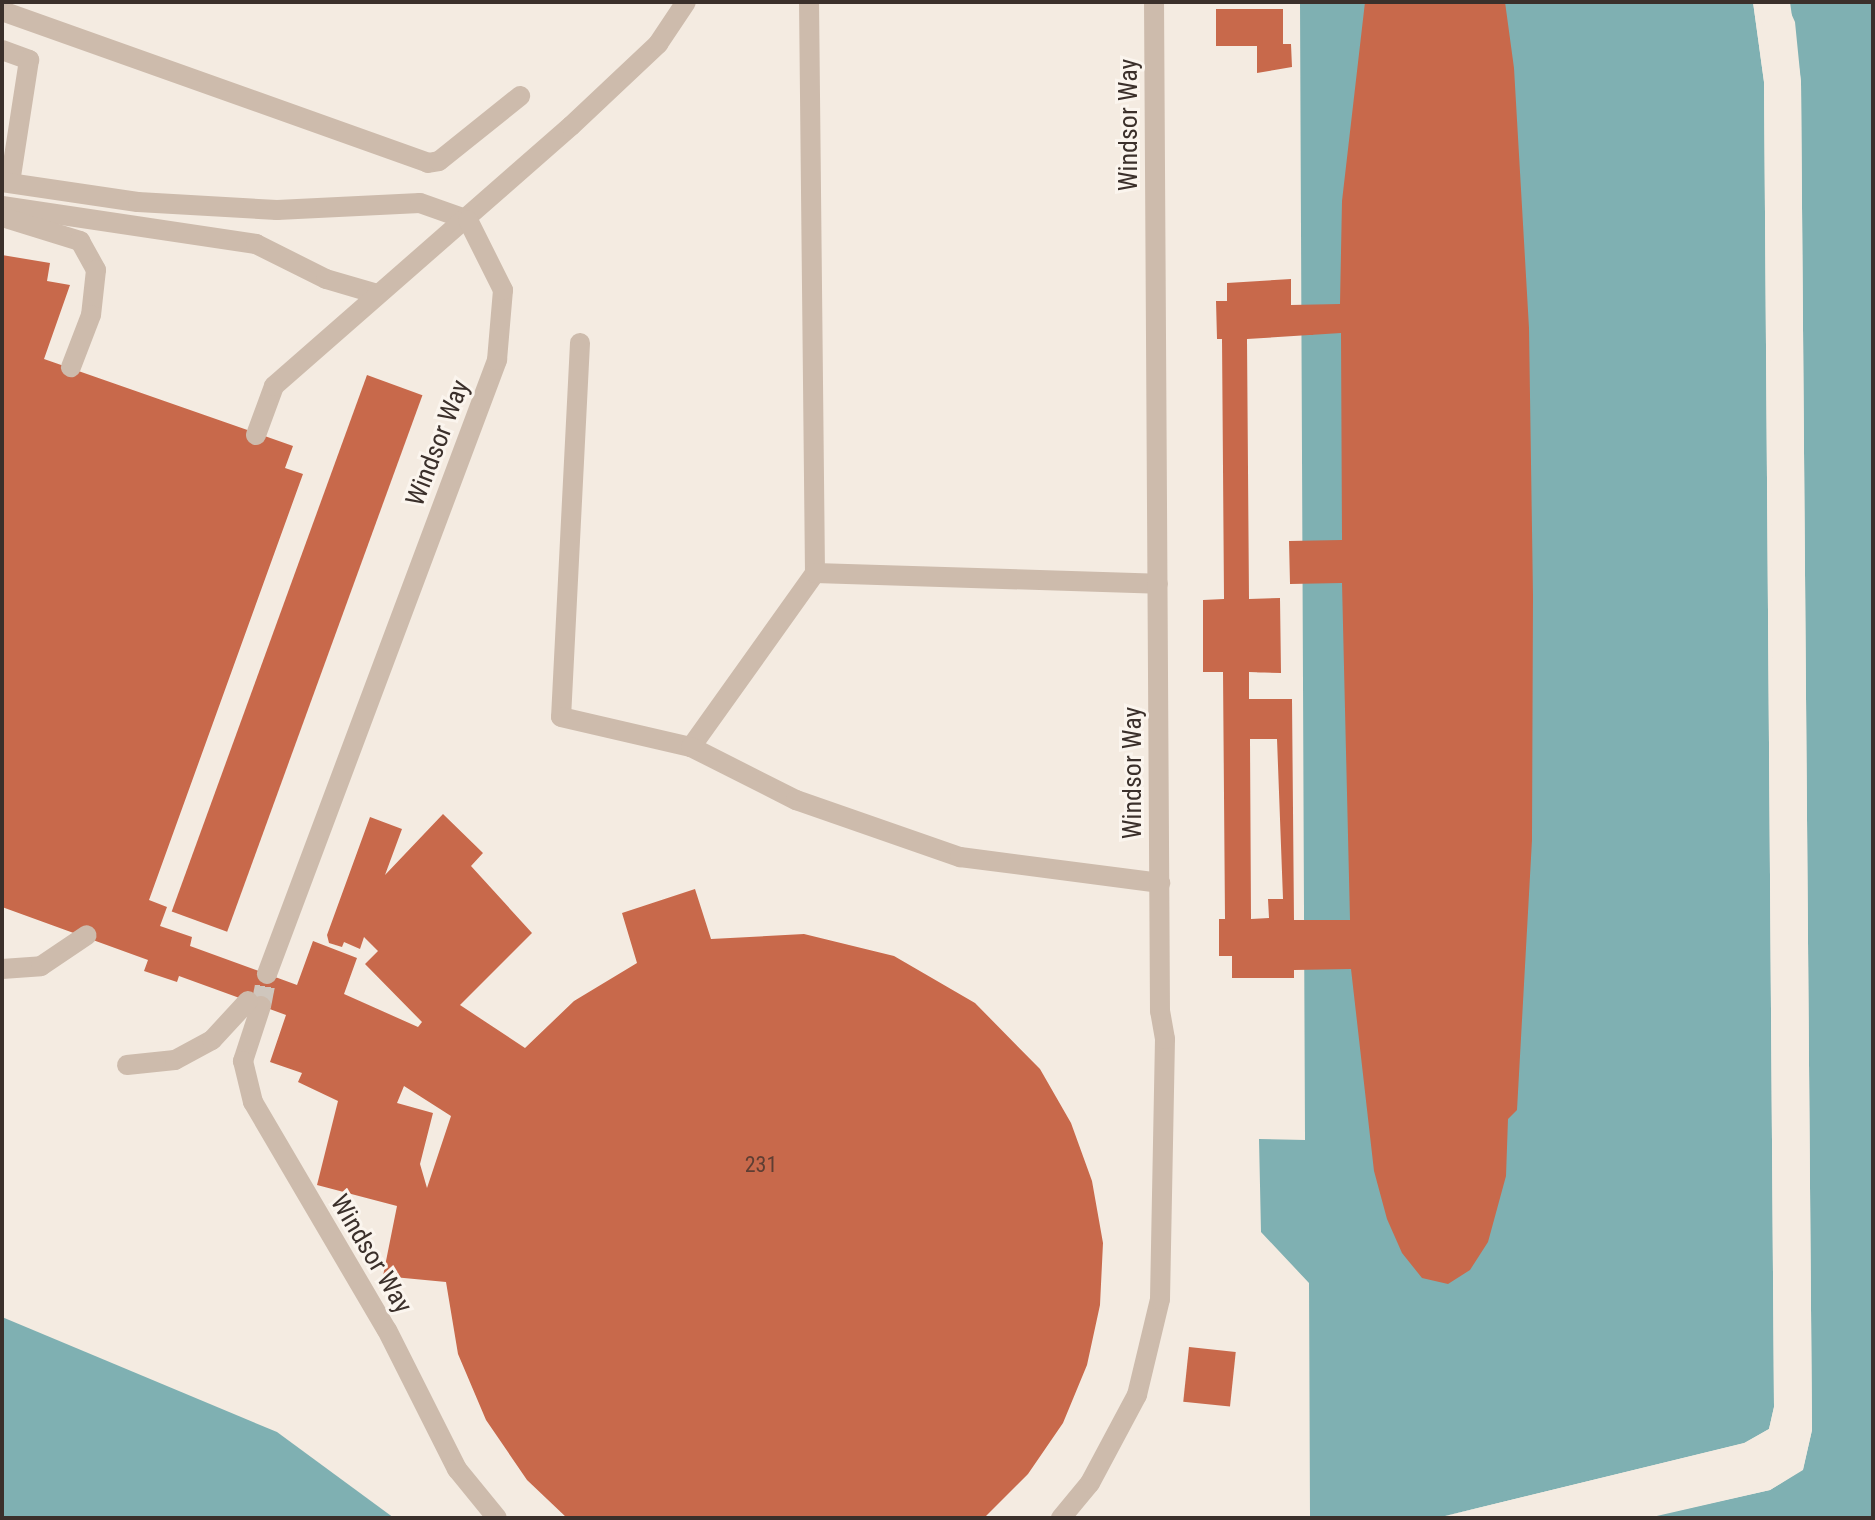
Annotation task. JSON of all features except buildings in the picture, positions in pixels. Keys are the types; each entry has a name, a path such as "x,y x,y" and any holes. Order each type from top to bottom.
{"street":[{"path":"256,435 274,386 377,294 468,220 658,44 686,2"},
{"path":"691,747 815,573 809,2"},
{"name":"Windsor Way","path":"1061,1518 1090,1483 1137,1395 1160,1299 1165,1039 1160,1011 1154,2"},
{"path":"2,11 428,163 439,161 520,96"},
{"path":"2,50 29,60 6,183 138,202 277,210 420,203 468,220"},
{"path":"2,206 256,244 326,279 377,294"},
{"path":"2,217 80,241 96,270 91,315 71,367"},
{"name":"Windsor Way","path":"267,974 497,360 503,290 468,220"},
{"path":"580,343 561,717 691,747 796,800 960,857 1160,883"},
{"path":"815,573 1158,584"},
{"path":"2,969 41,966 87,935"},
{"name":"Windsor Way","path":"127,1065 175,1060 212,1040 255,1003 243,1061 253,1102 387,1330 457,1469 497,1518"}],"water":[{"path":"1300,2 1753,2 1764,82 1774,1407 1769,1429 1745,1443 1437,1518 1310,1518 1309,1283 1261,1232 1259,1139 1305,1140"},
{"path":"1790,2 1873,2 1873,1518 1648,1518 1770,1490 1803,1469 1812,1430 1801,82"},
{"path":"2,1317 277,1432 394,1518 2,1518"}],"pier":[{"path":"1753,2 1762,24 1768,81 1778,1408 1772,1432 1746,1447 1437,1518 1744,1443 1769,1429 1774,1407 1764,82"},
{"path":"1786,2 1795,22 1801,82 1812,1430 1803,1470 1770,1490 1644,1518 1769,1486 1799,1467 1808,1430 1797,83"}],"tunnel":[{"path":"261,1006 267,974"}]}
